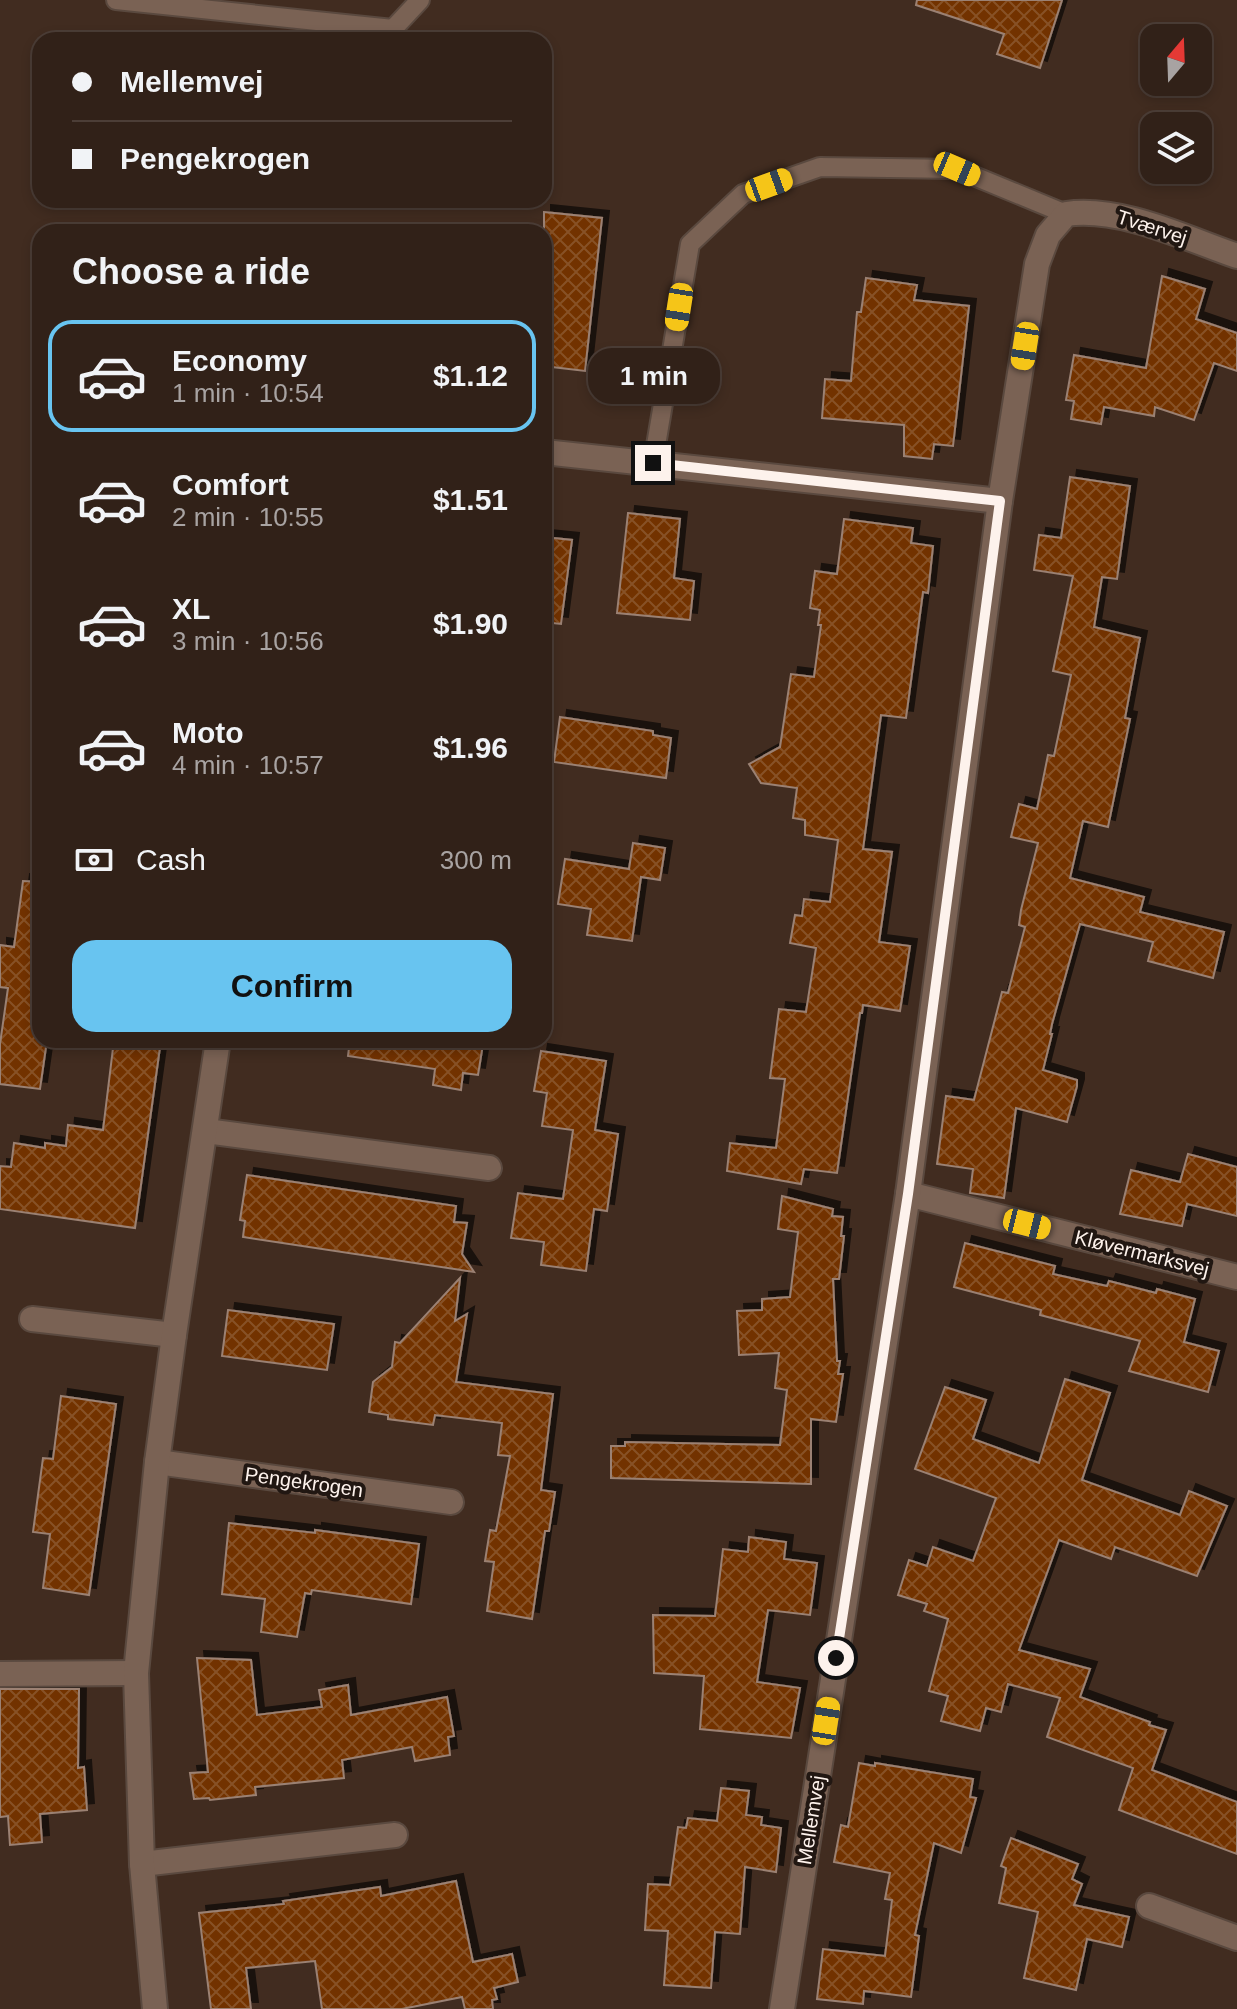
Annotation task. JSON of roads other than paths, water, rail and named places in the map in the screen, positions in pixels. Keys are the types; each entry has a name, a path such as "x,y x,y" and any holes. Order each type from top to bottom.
{"street":[{"name":"Tværvej","path":"1066,214 1088,211 1111,213 1237,256"},
{"name":"Mellemvej","path":"782,2009 908,1194 1000,501 1037,264 1048,235 1066,214"},
{"path":"552,453 1000,501"},
{"path":"155,2009 142,1864 136,1673 157,1462 217,1048"},
{"path":"206,1131 489,1168"},
{"name":"Kløvermarksvej","path":"908,1194 1237,1277"},
{"path":"32,1319 174,1335"},
{"name":"Pengekrogen","path":"157,1462 451,1502"},
{"path":"0,1674 136,1673"},
{"path":"142,1864 395,1835"},
{"path":"1149,1906 1237,1938"}],"lane":[{"path":"116,0 393,29 420,0"},
{"path":"653,463 690,244 743,194 820,167 957,169 1066,214"}]}
